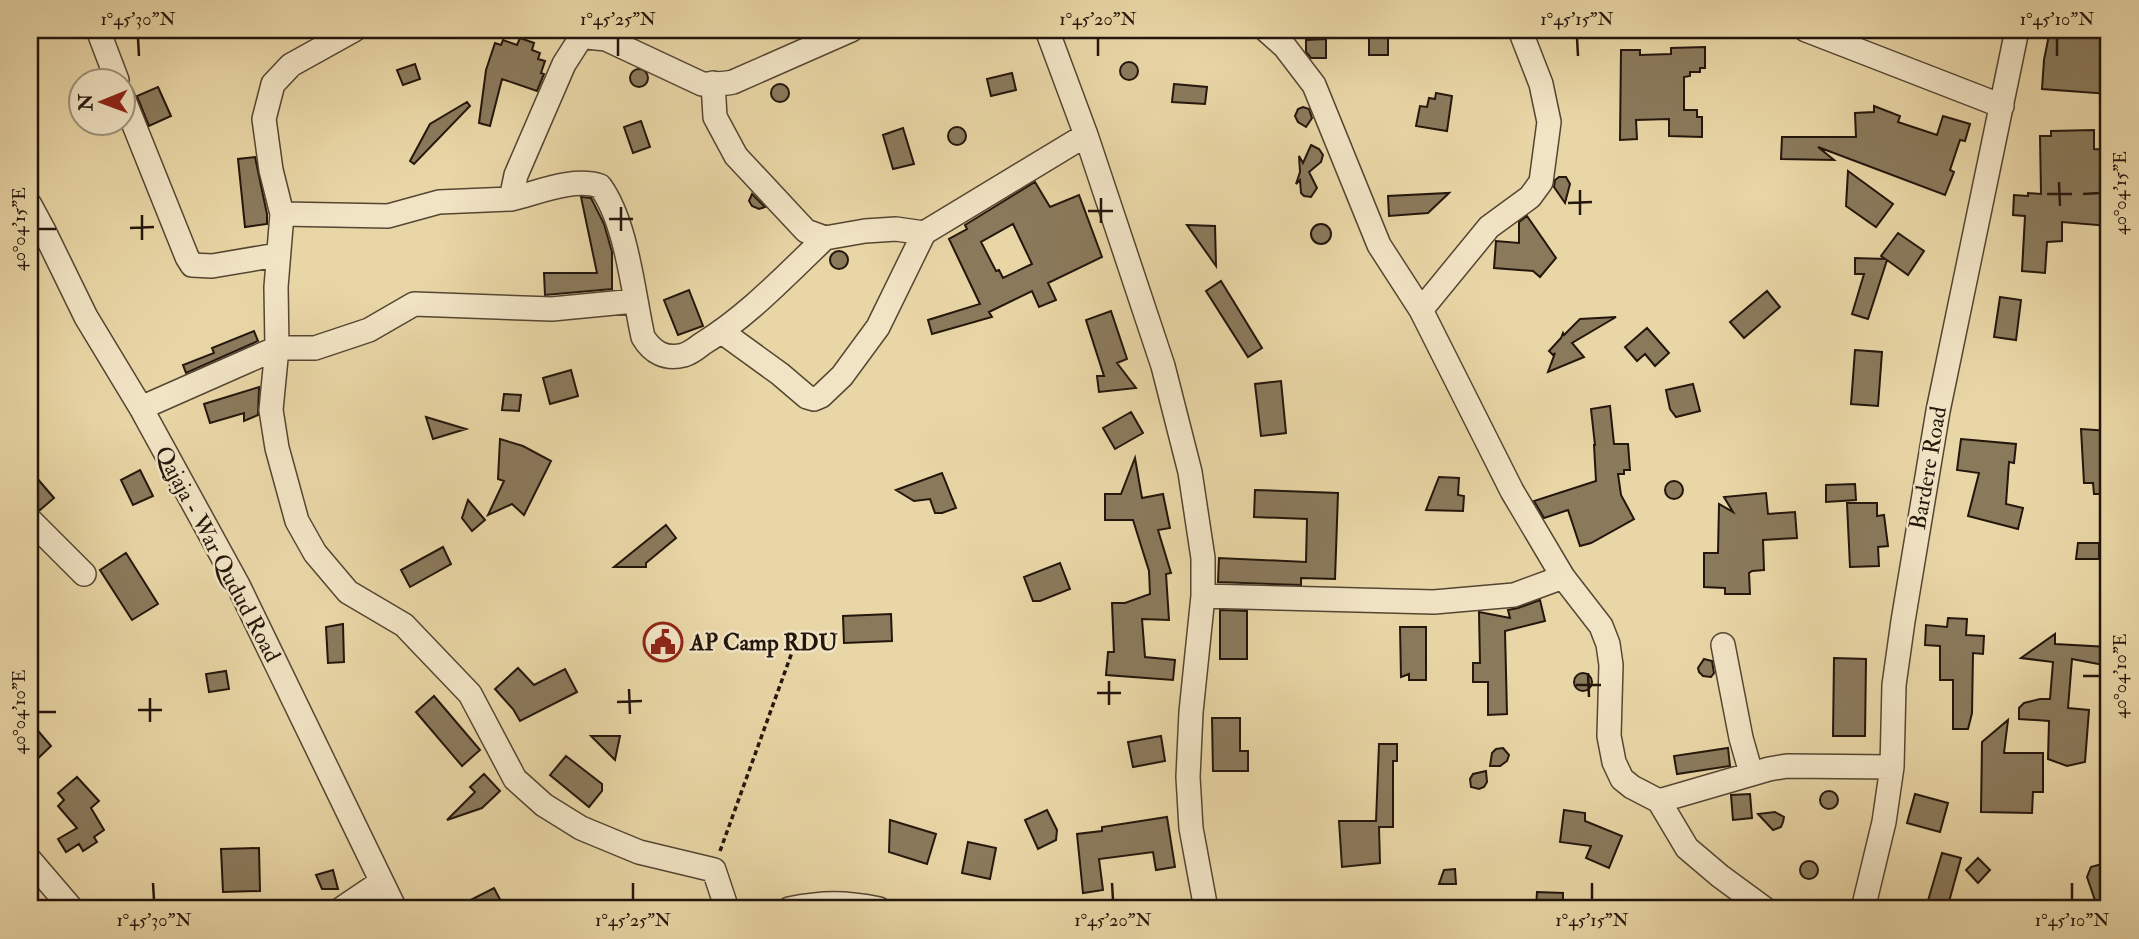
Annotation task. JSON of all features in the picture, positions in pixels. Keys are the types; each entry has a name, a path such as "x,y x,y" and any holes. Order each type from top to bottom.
{"street":[{"path":"98,30 112,66"},
{"path":"354,30 291,65 273,84 264,119 271,170 282,214 275,288 277,348 271,410 277,448 297,521 315,553 348,592 404,625 470,694 515,779 544,805 581,828 639,852 713,870 727,909"},
{"path":"511,199 516,175 558,76 580,39 587,37 606,40 702,84 718,85 733,82 851,30"},
{"path":"1047,30 1086,135 1163,366 1190,472 1203,558 1203,596 1191,712 1188,777 1191,828 1206,909"},
{"path":"1266,30 1285,47 1314,86 1379,245 1421,310 1512,491 1563,577 1601,626 1608,644 1611,665 1609,736 1614,762 1622,779 1659,801 1687,848 1765,909"},
{"path":"1421,310 1489,227 1530,197 1541,182 1549,122 1541,84 1520,30"},
{"path":"1806,30 2003,106"},
{"name":"Bardere Road","path":"1863,909 1884,822 1892,767 1898,659 1936,424 2017,30"},
{"path":"713,83 715,117 736,156 806,231 825,238 896,229 924,233"},
{"path":"136,130 192,265 212,266 277,256"},
{"path":"722,332 780,373 807,397 814,399 821,396 842,376 878,327 924,233 1086,135"},
{"path":"282,214 388,216 439,202 511,199 566,186 600,186 628,255 643,337 657,353 670,357 685,355 722,332 825,238"},
{"name":"Qajaja - War Qudud Road","path":"30,205 37,237 141,408 238,585 395,909"},
{"path":"141,408 277,348 315,348 369,330 414,304 552,309 635,301"},
{"path":"30,520 84,574"},
{"path":"1203,596 1434,602 1514,594 1563,577"},
{"path":"1723,645 1741,738 1751,773"},
{"path":"1659,801 1751,773 1787,766 1892,767"},
{"path":"30,860 72,909"},
{"path":"341,909 381,881"},
{"path":"789,909 849,903 879,909"}],"path":[{"path":"713,870 799,633"}],"building":[{"path":"1369,30 1388,30 1388,55 1369,55"},
{"path":"2050,30 2084,30 2109,35 2109,94 2042,89"},
{"path":"520,38 534,43 532,50 540,53 538,59 545,61 541,73 544,74 537,91 502,79 490,126 479,123 486,70 495,43 501,45 503,40 517,45"},
{"path":"1326,39 1326,58 1311,58 1306,52 1306,40"},
{"path":"1705,47 1705,68 1700,68 1700,72 1690,72 1690,76 1684,77 1684,110 1697,110 1697,117 1702,117 1702,137 1669,136 1669,119 1636,120 1637,139 1620,140 1621,50 1640,50 1640,55 1671,54 1671,48"},
{"path":"1125,62 1133,62 1138,71 1136,78 1125,80 1120,75 1120,67"},
{"path":"415,64 420,79 403,85 397,70"},
{"path":"639,69 645,72 648,78 645,84 639,87 633,84 630,78 633,72"},
{"path":"1012,73 1016,90 991,96 987,79"},
{"path":"780,84 786,87 789,93 786,99 780,102 774,99 771,93 774,87"},
{"path":"1174,84 1207,87 1205,104 1172,102"},
{"path":"158,87 171,116 149,126 137,96"},
{"path":"1436,93 1452,96 1447,131 1416,126 1420,106 1427,107 1429,98 1435,99"},
{"path":"467,102 470,106 414,164 410,161 430,124"},
{"path":"1874,106 1900,116 1898,122 1937,135 1943,116 1970,124 1965,141 1960,140 1950,170 1954,172 1945,195 1818,147 1834,160 1781,159 1782,137 1856,137 1855,113 1874,112"},
{"path":"1298,109 1309,109 1312,118 1306,127 1298,122 1295,116"},
{"path":"641,121 650,147 633,153 624,127"},
{"path":"953,127 961,127 966,136 964,143 953,145 948,140 948,132"},
{"path":"903,128 914,164 893,169 883,135"},
{"path":"2094,130 2094,149 2109,150 2109,226 2062,222 2062,241 2047,242 2045,273 2022,271 2025,216 2013,215 2014,195 2041,194 2040,136 2051,136 2051,131"},
{"path":"1311,145 1323,155 1321,162 1309,172 1317,188 1311,197 1301,193 1300,180 1296,184 1300,172 1299,156 1303,163"},
{"path":"255,157 267,224 245,227 238,159"},
{"path":"1848,171 1893,204 1876,227 1846,206"},
{"path":"1566,177 1570,184 1565,203 1554,187 1555,180"},
{"path":"1035,182 1050,207 1079,195 1102,257 1048,283 1056,300 1039,307 1032,291 989,312 992,317 932,334 928,320 980,304 949,239 967,229 965,225","holes":["1013,224 1032,264 1003,278 999,270 996,271 981,242"]},
{"path":"1449,193 1428,213 1389,216 1388,196"},
{"path":"752,194 765,207 759,209 752,206 749,201"},
{"path":"581,197 591,198 604,224 612,252 612,289 545,295 544,273 597,273"},
{"path":"1527,216 1556,258 1540,277 1533,271 1494,268 1496,241 1519,243 1519,222"},
{"path":"1317,224 1325,224 1331,234 1325,244 1317,244 1311,238 1311,230"},
{"path":"1187,225 1215,226 1216,266"},
{"path":"1898,233 1924,251 1908,275 1887,260 1868,319 1852,314 1864,274 1855,274 1855,258 1885,259 1881,256"},
{"path":"839,251 845,254 848,260 845,266 839,269 833,266 830,260 833,254"},
{"path":"1221,281 1262,348 1248,357 1206,291"},
{"path":"689,290 703,326 678,335 664,300"},
{"path":"1767,291 1780,307 1744,338 1730,322"},
{"path":"2000,297 2021,300 2016,340 1994,337"},
{"path":"1111,311 1127,359 1117,363 1136,388 1099,392 1097,376 1104,376 1086,320"},
{"path":"1616,317 1572,343 1584,357 1548,372 1555,353 1553,355 1549,351 1563,333 1564,335 1580,319"},
{"path":"1647,328 1669,353 1655,366 1645,354 1637,361 1625,347"},
{"path":"254,331 258,341 186,373 183,365 214,353 212,348"},
{"path":"1855,350 1882,352 1878,406 1851,404"},
{"path":"571,370 578,396 550,404 543,378"},
{"path":"1281,381 1286,433 1261,436 1255,384"},
{"path":"1693,384 1700,411 1676,417 1670,409 1666,390"},
{"path":"259,387 258,415 244,421 244,413 210,423 204,404"},
{"path":"504,394 521,395 519,411 502,410"},
{"path":"1610,406 1614,444 1628,444 1630,470 1618,474 1621,495 1634,519 1591,543 1580,546 1568,510 1544,518 1534,501 1596,481 1591,409"},
{"path":"1131,412 1143,433 1115,449 1103,428"},
{"path":"426,417 466,429 433,439"},
{"path":"2081,429 2109,431 2109,494 2094,494 2093,483 2084,483"},
{"path":"500,439 523,446 551,461 524,515 512,504 488,515 504,481 498,479"},
{"path":"1961,439 2016,444 2014,463 2009,462 2006,504 2023,508 2018,529 1968,516 1979,473 1957,470"},
{"path":"1135,458 1142,498 1163,494 1170,528 1158,530 1171,573 1166,574 1169,620 1142,619 1145,657 1175,660 1173,680 1106,675 1108,652 1114,652 1112,603 1125,603 1150,594 1149,571 1133,520 1105,520 1105,494 1121,494"},
{"path":"30,470 54,498 40,510 30,506"},
{"path":"140,470 153,496 133,505 121,480"},
{"path":"942,473 956,508 935,513 930,499 914,501 896,490"},
{"path":"1439,477 1459,478 1458,495 1464,496 1463,511 1426,510"},
{"path":"1674,481 1680,484 1683,490 1680,496 1674,499 1668,496 1665,490 1668,484"},
{"path":"1855,484 1856,500 1826,502 1826,485"},
{"path":"1255,490 1338,493 1335,579 1301,578 1301,585 1218,582 1219,558 1306,562 1307,519 1254,517"},
{"path":"1766,493 1768,514 1795,512 1797,538 1763,540 1764,570 1749,573 1750,594 1725,594 1725,588 1704,587 1704,553 1718,553 1719,504 1733,512 1724,497"},
{"path":"468,500 485,520 472,531 462,518"},
{"path":"1847,503 1877,503 1877,516 1884,515 1888,546 1878,547 1879,566 1850,567"},
{"path":"666,525 676,538 646,563 646,567 614,567"},
{"path":"2078,543 2099,543 2099,559 2076,559"},
{"path":"443,547 451,564 410,587 401,570"},
{"path":"126,553 158,604 132,620 100,570"},
{"path":"1060,563 1070,589 1040,601 1033,601 1024,577"},
{"path":"1540,600 1545,621 1505,631 1507,714 1488,715 1488,682 1473,682 1473,663 1480,663 1479,612 1510,618 1508,610"},
{"path":"1220,610 1247,611 1247,659 1220,659"},
{"path":"891,614 892,641 844,643 843,616"},
{"path":"1948,618 1967,619 1966,635 1984,636 1983,654 1973,653 1972,713 1968,729 1953,729 1953,680 1940,680 1940,646 1925,645 1926,625 1947,627"},
{"path":"343,624 344,662 328,663 326,627"},
{"path":"1400,627 1426,627 1426,680 1409,680 1409,674 1401,677"},
{"path":"2055,634 2055,644 2109,647 2109,666 2072,659 2068,708 2089,710 2085,762 2067,766 2048,759 2049,721 2019,719 2019,708 2024,703 2050,699 2053,662 2021,658"},
{"path":"1834,658 1866,659 1865,736 1833,736"},
{"path":"1704,659 1712,661 1714,673 1711,677 1703,676 1699,672 1698,668"},
{"path":"518,668 534,685 565,669 577,692 520,721 495,689"},
{"path":"226,671 229,689 209,692 206,674"},
{"path":"1583,673 1589,676 1592,682 1589,688 1583,691 1577,688 1574,682 1577,676"},
{"path":"434,696 480,750 462,766 416,712"},
{"path":"1212,718 1240,718 1240,751 1248,751 1248,771 1213,771"},
{"path":"2008,720 2004,753 2043,753 2043,792 2033,792 2032,813 1981,812 1982,742"},
{"path":"39,732 51,746 30,766 30,740"},
{"path":"591,736 620,736 615,760"},
{"path":"1161,736 1165,761 1133,767 1128,742"},
{"path":"1379,744 1397,744 1397,761 1393,761 1393,827 1379,827 1380,863 1342,867 1339,821 1376,821"},
{"path":"1503,748 1509,755 1507,761 1500,766 1490,766 1492,753"},
{"path":"1728,748 1730,766 1677,774 1674,756"},
{"path":"566,756 602,784 602,791 589,807 550,775"},
{"path":"1486,771 1487,782 1484,787 1471,787 1470,779 1473,774"},
{"path":"484,774 500,791 482,808 447,820 475,792 470,787"},
{"path":"77,777 99,801 91,808 104,830 94,837 97,842 83,851 79,844 66,852 58,839 77,828 58,806 64,800 58,793"},
{"path":"1825,791 1833,791 1838,800 1836,807 1825,809 1820,804 1820,796"},
{"path":"1750,794 1752,818 1733,820 1731,795"},
{"path":"1915,794 1948,803 1940,832 1907,823"},
{"path":"1047,810 1057,830 1056,840 1038,849 1025,820"},
{"path":"1564,810 1585,813 1585,821 1622,836 1609,868 1586,858 1591,846 1560,842"},
{"path":"1775,812 1784,817 1781,827 1773,830 1758,814"},
{"path":"1167,817 1175,867 1156,870 1153,852 1099,859 1103,890 1083,893 1077,834 1102,831 1102,827"},
{"path":"890,820 936,834 927,864 889,852"},
{"path":"968,842 996,848 990,879 962,873"},
{"path":"259,848 260,891 223,892 221,849"},
{"path":"1942,853 1961,858 1947,909 1927,904"},
{"path":"1978,858 1990,870 1978,883 1966,870"},
{"path":"1809,861 1815,864 1818,870 1815,876 1809,879 1803,876 1800,870 1803,864"},
{"path":"2091,867 2105,867 2109,873 2103,909 2098,909 2087,877"},
{"path":"1455,869 1456,884 1439,884 1444,870"},
{"path":"333,870 338,889 322,889 316,875"},
{"path":"494,888 505,909 453,909"},
{"path":"1537,892 1563,893 1563,909 1536,909"}],"place":[{"name":"AP Camp RDU","path":"663,642"}]}
